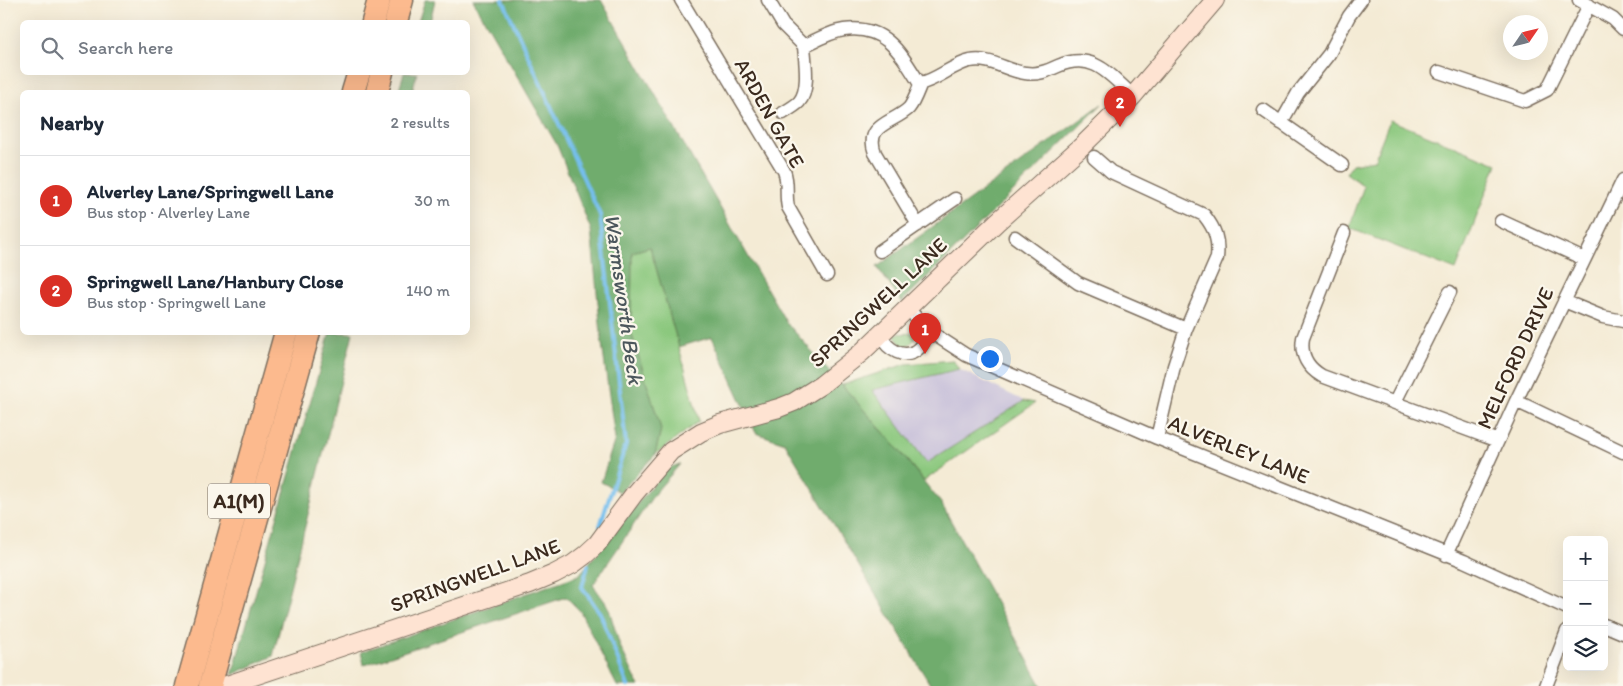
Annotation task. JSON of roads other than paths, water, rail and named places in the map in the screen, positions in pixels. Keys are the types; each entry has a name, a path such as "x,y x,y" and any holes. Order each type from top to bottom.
{"highway":[{"path":"374,20 379,0"},
{"path":"397,20 402,0"},
{"path":"354,90 358,75"},
{"path":"378,90 381,75"},
{"name":"A1(M)","path":"189,678 285,335"},
{"name":"A1(M)","path":"210,686 308,335"}],"street":[{"name":"ARDEN GATE","path":"681,0 784,171 787,178 786,201 788,207 827,276"},
{"path":"768,0 783,25 804,46 805,90 798,103 782,113"},
{"name":"SPRINGWELL LANE","path":"224,686 530,584 574,564 597,544 634,494 670,451 701,432 720,424 779,408 806,395 861,353 997,222 1082,146 1133,96 1215,0"},
{"path":"1281,123 1298,93 1329,54 1349,16 1361,0"},
{"path":"1439,72 1525,101 1547,90 1584,3 1613,19 1623,29"},
{"path":"804,46 844,30 855,29 875,33 894,46 918,81 922,83"},
{"path":"918,225 874,153 872,142 876,130 909,108 922,83 952,67 970,61 988,61 1012,70 1033,74 1041,73 1068,62 1083,60 1105,70 1133,96"},
{"path":"1263,110 1342,166"},
{"path":"1094,157 1111,172 1204,215 1217,234 1217,258 1186,329 1174,366 1156,438"},
{"name":"MELFORD DRIVE","path":"1446,555 1516,402 1623,180"},
{"path":"880,251 955,199"},
{"path":"1501,221 1584,259"},
{"path":"1344,233 1303,338 1302,352 1314,372 1498,441"},
{"path":"1014,237 1078,282 1186,329"},
{"path":"1395,402 1450,292"},
{"path":"1564,301 1603,318 1623,321"},
{"name":"ALVERLEY LANE","path":"907,308 930,330 966,355 1156,438 1464,561 1563,606"},
{"path":"880,335 893,350 906,354 917,350 930,330"},
{"path":"1516,402 1623,452"},
{"path":"1606,626 1623,633"},
{"path":"1546,686 1563,641"}],"waterway":[{"name":"Warmsworth Beck","path":"503,0 600,215 626,444 600,526"},
{"name":"Warmsworth Beck","path":"588,565 582,587 600,613 628,686"}],"place":[{"name":"Springwell Lane/Hanbury Close","path":"1120,127"},
{"name":"Alverley Lane/Springwell Lane","path":"925,354"}]}
